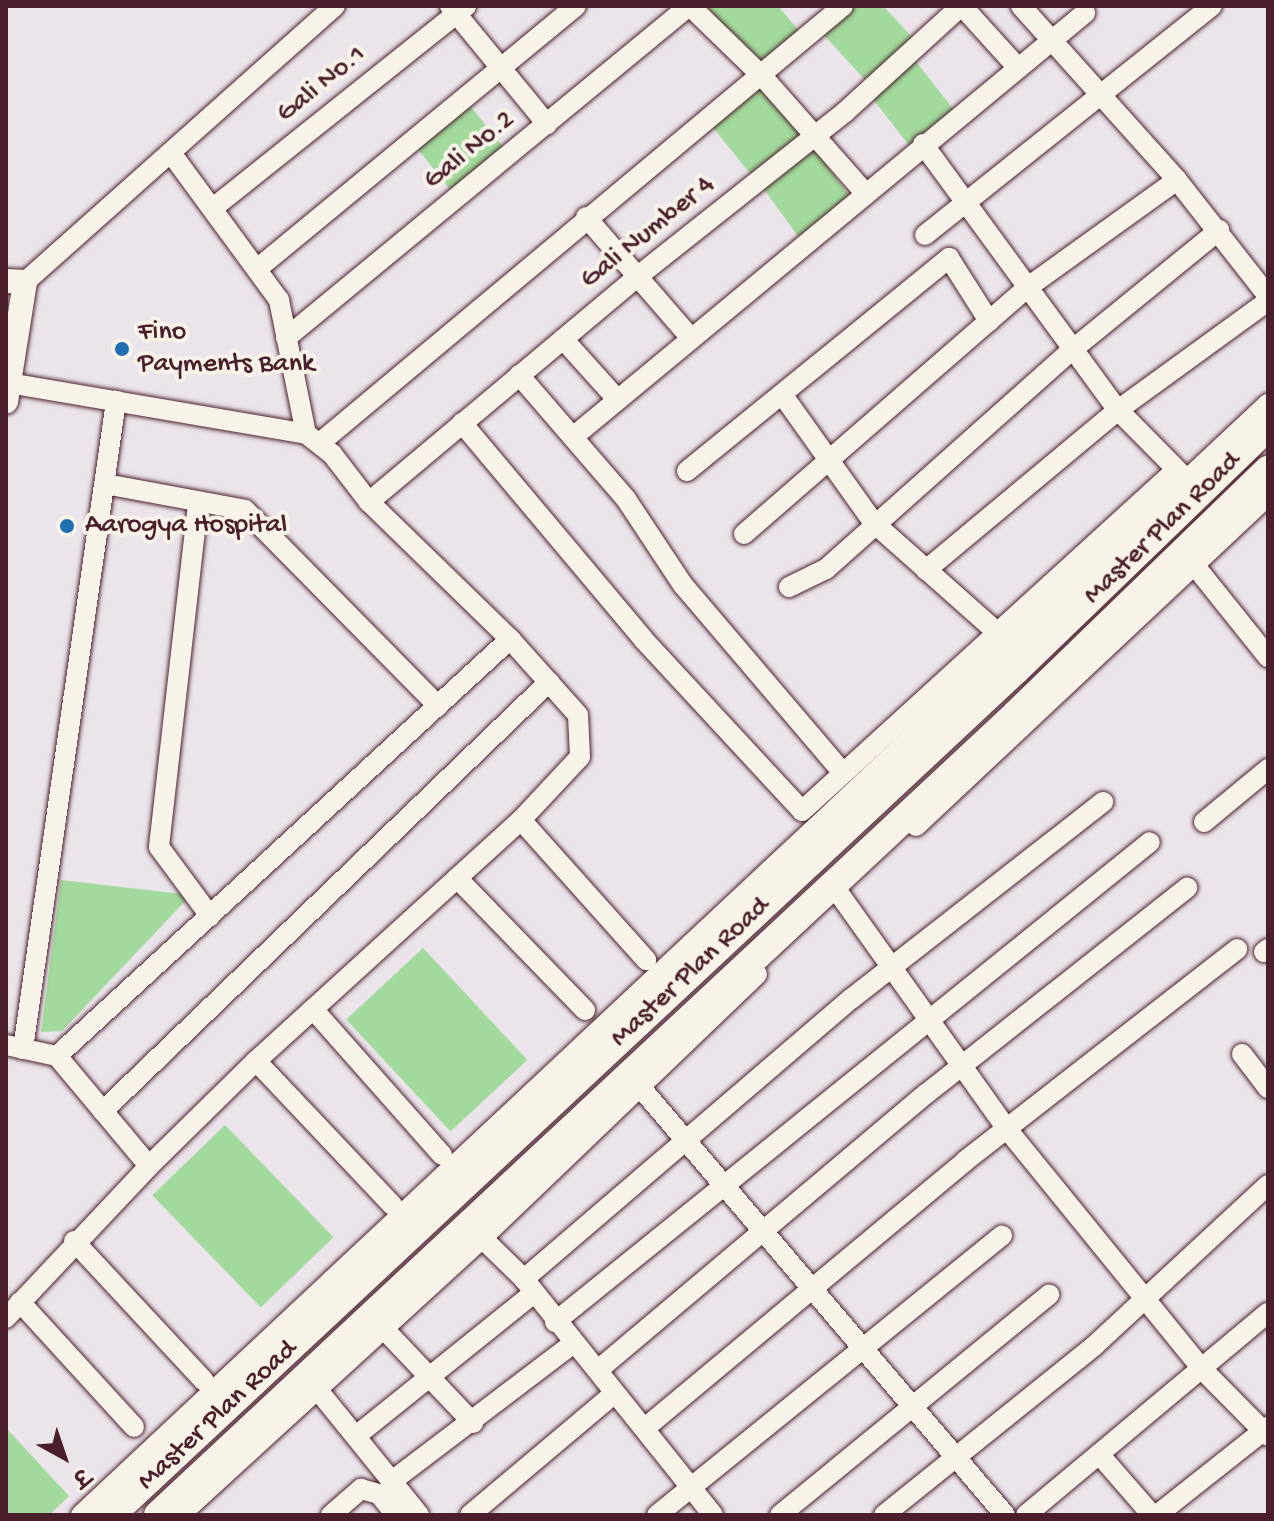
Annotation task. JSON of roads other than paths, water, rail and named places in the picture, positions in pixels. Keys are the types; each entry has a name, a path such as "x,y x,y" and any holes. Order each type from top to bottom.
{"main road":[{"name":"Master Plan Road","path":"111,1515 1016,670 1268,427"},
{"name":"Master Plan Road","path":"158,1515 459,1247 1268,470"}],"street":[{"path":"335,6 171,153 16,282 8,392 116,401 313,438 763,77 843,6"},
{"path":"257,269 498,66 576,6"},
{"path":"689,6 763,77 866,194"},
{"name":"Gali No.2","path":"286,338 689,6"},
{"path":"961,6 1018,68"},
{"name":"Gali Number 4","path":"369,502 637,277 816,135 961,6"},
{"path":"926,570 1118,410 1268,298 1219,230 1177,180 1099,98 1021,6"},
{"path":"925,235 1212,6"},
{"path":"457,8 498,66 547,124"},
{"name":"Gali No.1","path":"213,208 457,8"},
{"path":"573,437 690,337 778,272 923,144 1085,13"},
{"path":"923,144 969,201 1072,350 1118,410 1182,475"},
{"path":"6,1318 74,1241 256,1061 521,820 580,757 578,715 510,639 369,502 313,438 279,300 171,153"},
{"path":"744,534 1028,287 1177,180"},
{"path":"586,217 690,337"},
{"path":"789,587 826,569 874,523 1072,350 1219,230"},
{"path":"687,471 784,397 949,258 989,321"},
{"path":"563,339 618,400"},
{"path":"519,375 626,499 683,585 843,773"},
{"path":"784,397 831,457 874,523 998,633"},
{"path":"116,401 14,1047 57,1056 149,1166"},
{"path":"462,423 643,639 802,811 998,633 1268,404"},
{"path":"81,1515 1182,475"},
{"path":"105,484 198,504 245,510 438,706"},
{"path":"180,1515 383,1328 459,1247 482,1238 840,895 1265,503"},
{"path":"198,504 159,847 210,916"},
{"path":"1195,566 1268,657"},
{"path":"57,1056 510,639"},
{"path":"103,1111 549,682"},
{"path":"1204,822 1268,769"},
{"path":"356,1436 529,1286 688,1138 890,968 1103,802"},
{"path":"521,820 646,960"},
{"path":"555,1322 1150,842"},
{"path":"457,878 585,1010"},
{"path":"598,1370 960,1067 1187,888"},
{"path":"840,895 1007,1129 1146,1296 1201,1368 1266,1431 1154,1515 1099,1454"},
{"path":"645,1428 1007,1129 1237,949"},
{"path":"313,1009 442,1155"},
{"path":"1242,1054 1268,1088"},
{"path":"256,1061 393,1206"},
{"path":"641,1088 728,1183 764,1231 868,1349 911,1410 1005,1515"},
{"path":"884,1515 1094,1346 1268,1185"},
{"path":"657,1515 868,1349 1002,1236"},
{"path":"482,1238 529,1286 713,1515"},
{"path":"74,1241 204,1381"},
{"path":"780,1515 1049,1295"},
{"path":"20,1302 134,1427"},
{"path":"1026,1515 1268,1313"},
{"path":"383,1328 426,1377 473,1423"},
{"path":"392,1481 473,1423 574,1343"},
{"path":"317,1389 419,1515"},
{"path":"470,1515 615,1393"},
{"path":"331,1515 361,1489 379,1494 396,1515"}],"place":[{"name":"Fino Payments Bank","path":"122,349"},
{"name":"Aarogya Hospital","path":"67,526"}]}
